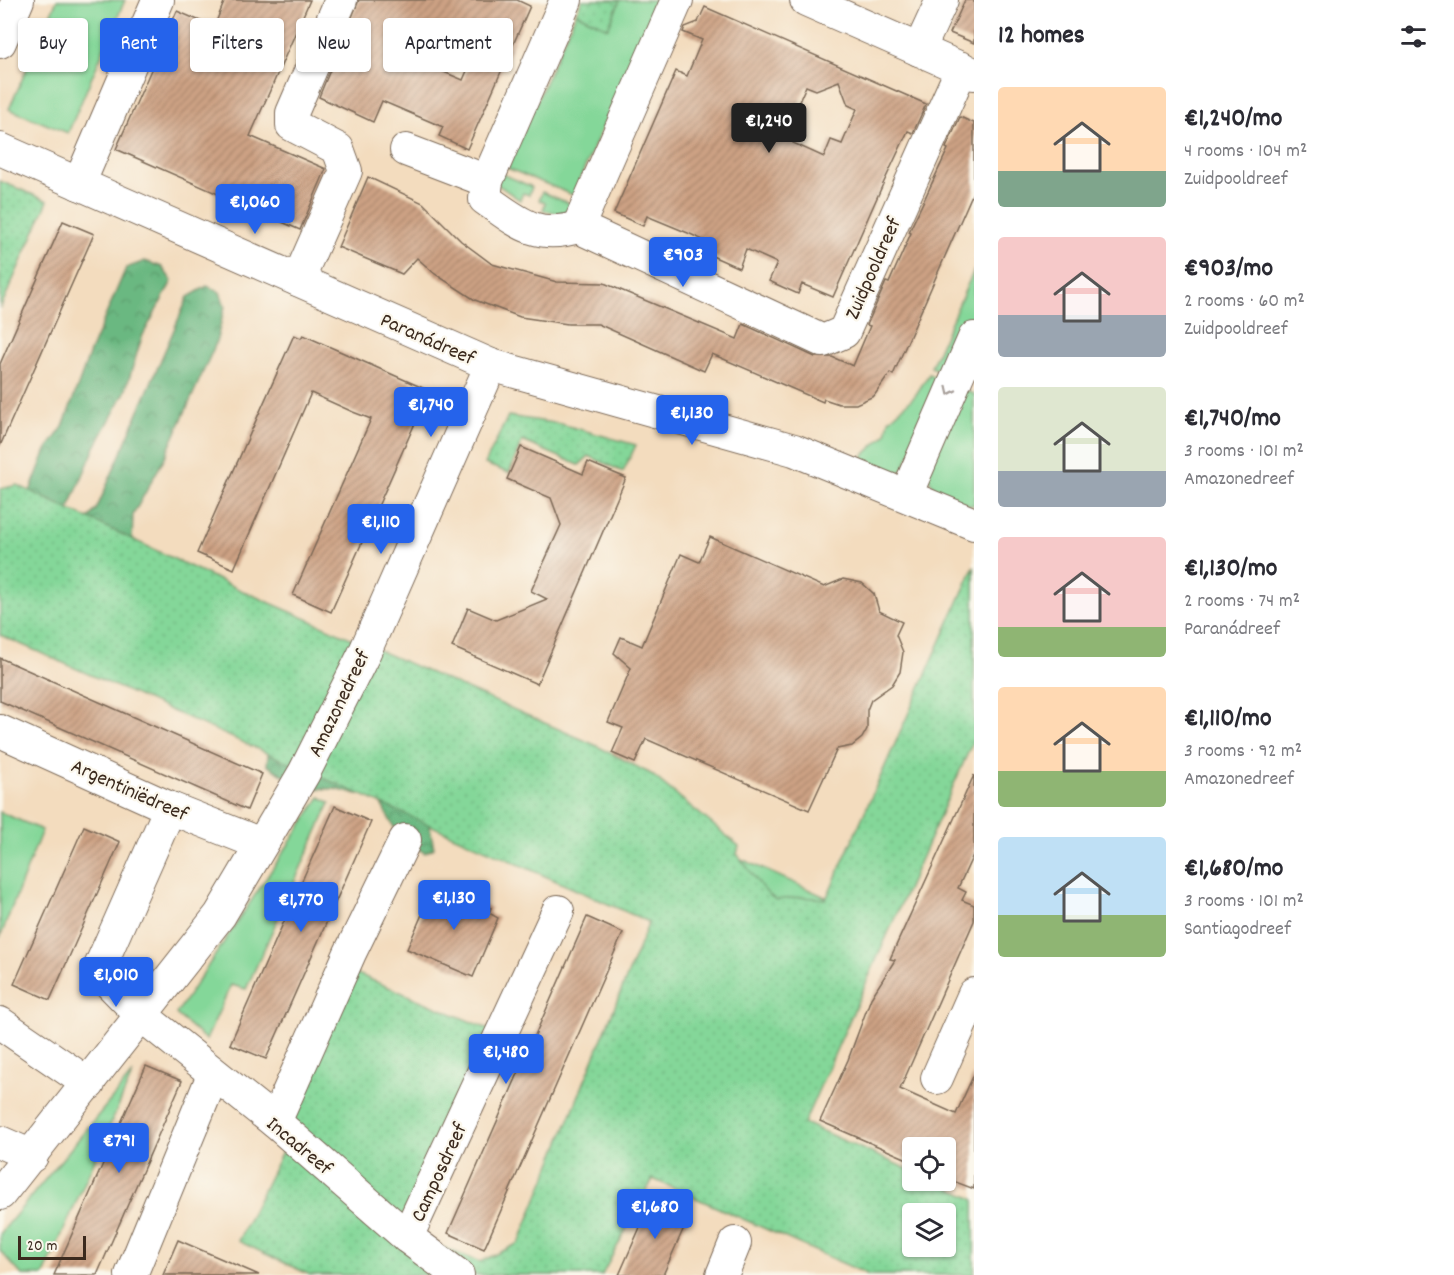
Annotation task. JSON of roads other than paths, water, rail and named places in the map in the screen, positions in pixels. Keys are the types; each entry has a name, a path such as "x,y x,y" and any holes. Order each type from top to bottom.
{"street":[{"path":"0,42 18,0"},
{"path":"79,184 158,0"},
{"path":"298,280 346,171 338,149 292,125 292,113 341,0"},
{"path":"566,0 487,181 485,199 522,225 556,234 578,227 677,0"},
{"path":"806,0 968,71"},
{"path":"918,50 942,0"},
{"name":"Zuidpooldreef","path":"578,227 823,341 844,332 968,71"},
{"name":"Paranádreef","path":"0,149 490,365 794,450 974,524"},
{"path":"406,150 487,181"},
{"path":"906,495 974,338"},
{"name":"Amazonedreef","path":"0,1194 220,915 304,773 363,656 490,365"},
{"name":"Argentiniëdreef","path":"0,731 170,808 261,844"},
{"path":"141,1015 98,971 170,808"},
{"path":"275,1122 350,953 405,840"},
{"name":"Camposdreef","path":"407,1237 558,911"},
{"path":"937,1078 974,994"},
{"name":"Incadreef","path":"141,1015 213,1075 275,1122 407,1237 458,1275"},
{"path":"0,1023 89,1083"},
{"path":"131,1275 213,1075"},
{"path":"0,1142 32,1156"},
{"path":"722,1275 735,1243"}]}
